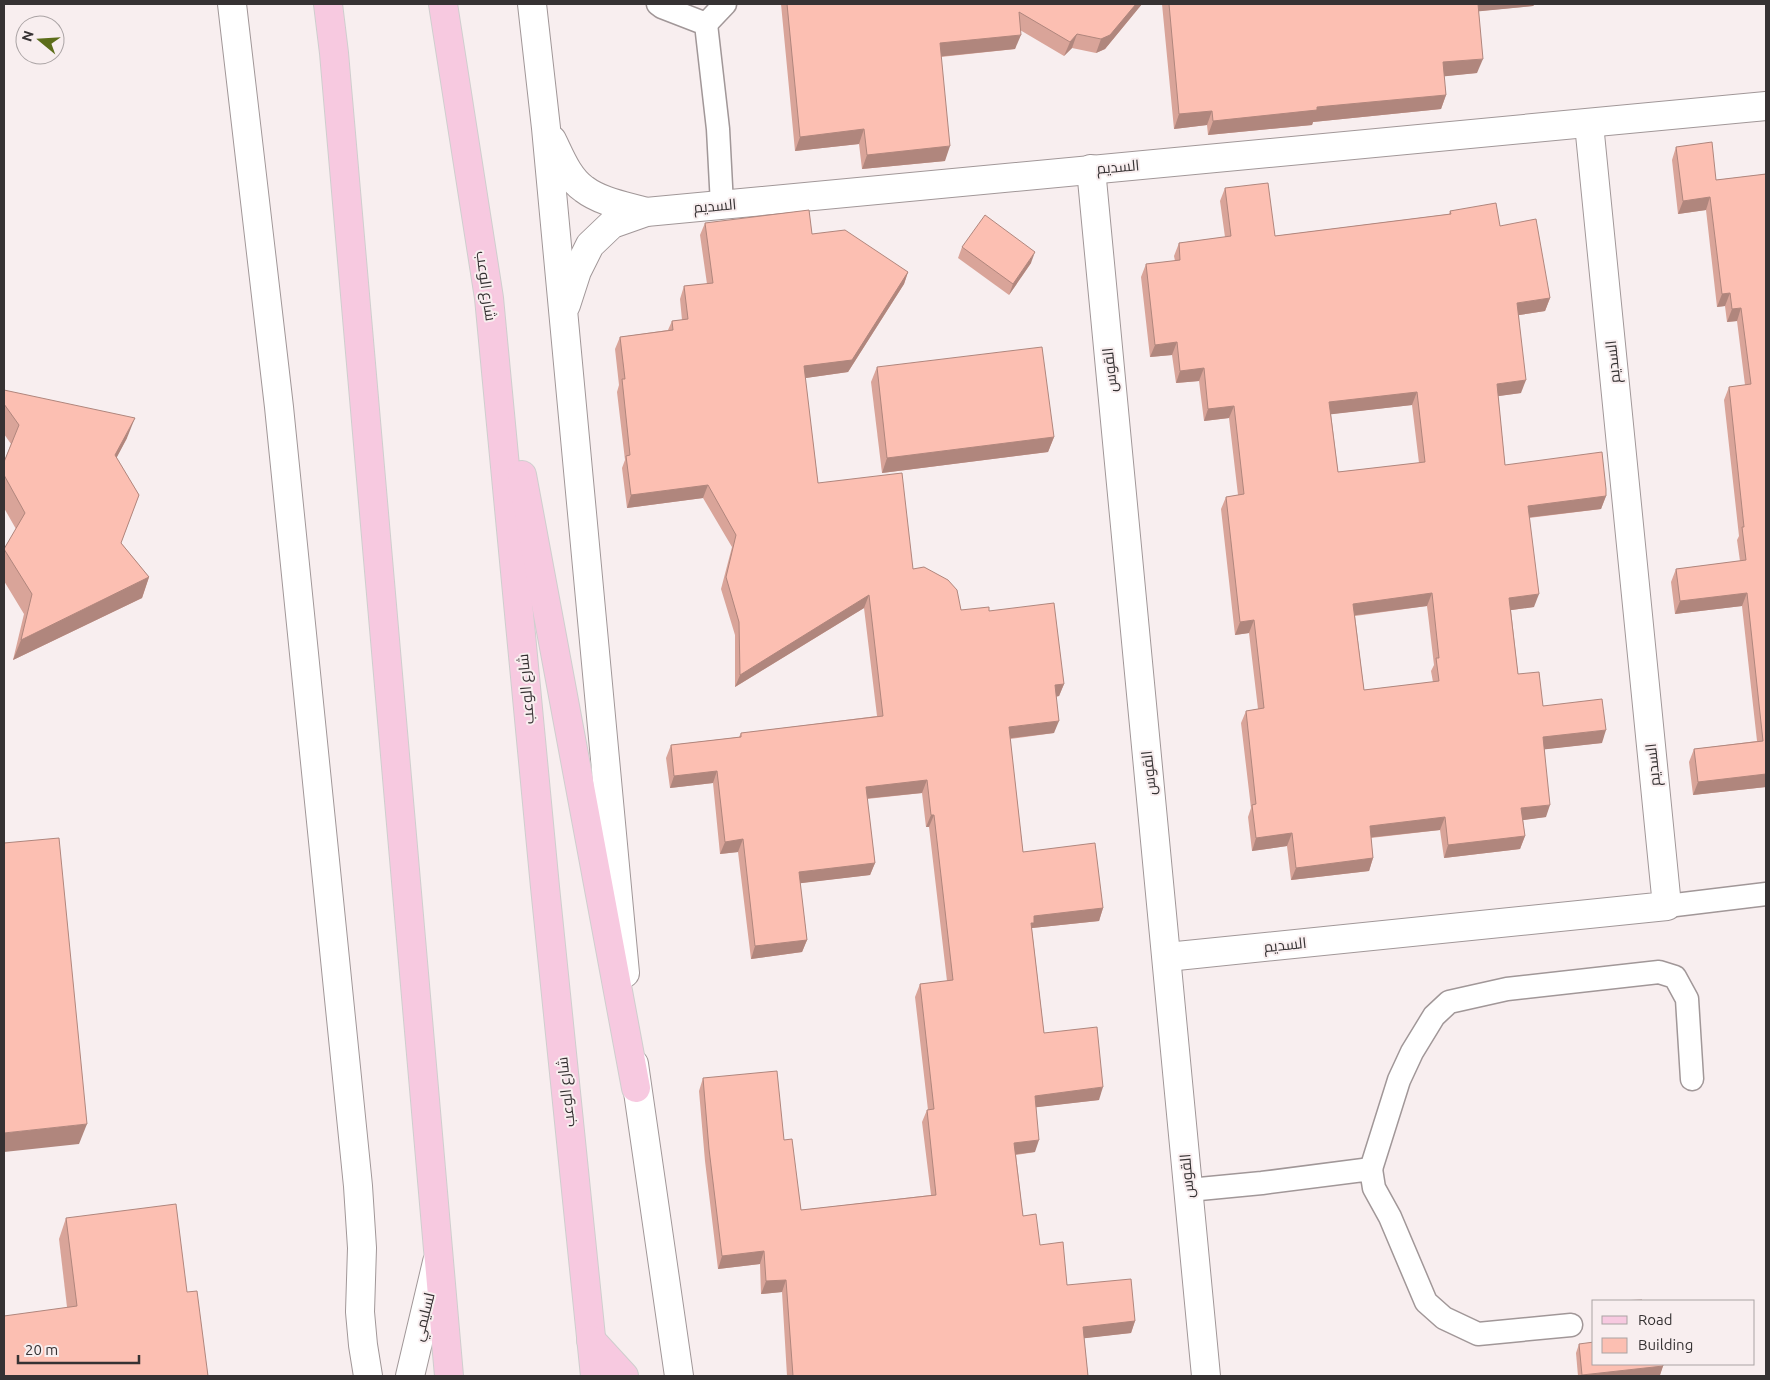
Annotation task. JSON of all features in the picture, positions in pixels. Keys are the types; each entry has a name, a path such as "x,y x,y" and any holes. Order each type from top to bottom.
{"main road":[{"path":"328,4 334,53 438,1258 450,1376"},
{"name":"شارع الوعب","path":"443,4 489,298 595,1376"},
{"path":"489,298 636,1088"},
{"path":"591,1340 624,1376"}],"street":[{"path":"232,4 279,407 358,1186 361,1230 360,1312 368,1376"},
{"path":"532,4 546,128 636,1088 679,1376"},
{"name":"السديم","path":"563,316 577,271 590,245 612,224 646,212 1766,106"},
{"name":"السديم","path":"1167,958 1667,906 1589,124"},
{"name":"السديم","path":"546,128 569,173 583,189 610,202 646,212"},
{"name":"القوس","path":"1091,170 1206,1376"},
{"name":"لسليمي","path":"410,1376 438,1258"}],"lane":[{"path":"658,4 706,24"},
{"path":"706,24 725,4"},
{"path":"706,24 718,129 722,205"},
{"path":"1667,906 1766,894"},
{"path":"1571,1325 1478,1334 1444,1318 1426,1302 1390,1217 1374,1188 1371,1169 1399,1080 1412,1052 1434,1016 1449,1002 1507,989 1659,972 1675,977 1687,999 1692,1079"},
{"path":"1189,1190 1371,1169"}],"building":[{"path":"787,4 1136,4 1110,35 1101,39 1077,34 1070,42 1019,12 1021,35 940,43 950,146 867,155 864,129 800,137"},
{"path":"1169,4 1478,4 1483,59 1443,62 1446,95 1317,107 1317,110 1213,121 1212,111 1179,114"},
{"path":"1712,142 1716,180 1766,174 1766,774 1698,782 1694,749 1763,741 1747,593 1680,601 1676,569 1746,560 1729,387 1751,384 1741,308 1732,309 1730,293 1722,294 1710,197 1683,201 1676,147"},
{"path":"1268,183 1275,236 1451,214 1450,211 1496,203 1500,226 1536,219 1550,298 1517,303 1526,380 1497,384 1505,465 1602,452 1606,496 1528,506 1539,594 1509,598 1518,674 1539,672 1543,706 1602,699 1606,730 1543,737 1550,805 1521,808 1525,836 1448,845 1445,817 1370,826 1373,858 1296,868 1292,833 1256,838 1252,805 1256,804 1246,711 1264,708 1254,620 1240,622 1226,497 1244,494 1234,406 1208,409 1204,368 1180,371 1177,342 1155,345 1146,264 1180,260 1179,243 1231,236 1225,188","holes":["1417,392 1425,462 1338,472 1329,402","1432,593 1439,658 1436,658 1439,681 1364,690 1353,604"]},
{"path":"809,210 812,234 845,230 908,272 852,360 804,366 818,483 902,473 913,569 924,567 948,580 957,590 961,610 989,607 989,611 1054,603 1064,684 1055,685 1059,721 1009,727 1023,852 1095,843 1103,908 1034,916 1034,923 1031,923 1044,1033 1097,1027 1103,1087 1035,1096 1039,1140 1014,1143 1023,1216 1036,1214 1040,1245 1063,1242 1067,1285 1131,1279 1135,1321 1083,1327 1088,1376 793,1376 786,1280 766,1281 764,1251 722,1256 709,1149 703,1078 777,1071 784,1140 792,1139 801,1210 936,1195 927,1110 934,1109 920,984 953,980 934,815 931,815 927,780 866,787 875,863 799,872 807,940 755,946 743,839 725,842 717,771 674,776 671,745 741,737 741,733 883,716 869,595 740,675 739,622 726,577 736,535 708,485 631,495 626,456 630,455 622,379 625,379 620,337 673,330 672,321 688,319 684,286 713,283 705,223"},
{"path":"985,215 1035,252 1013,284 962,247"},
{"path":"1042,347 1054,437 887,458 877,367"},
{"path":"4,390 135,418 115,455 139,495 121,543 149,577 21,640 32,594 4,549 25,513 4,475 4,462 19,425 4,404"},
{"path":"59,838 87,1124 4,1133 4,843"},
{"path":"176,1204 187,1292 197,1291 208,1376 4,1376 4,1316 77,1306 66,1218"},
{"path":"1592,1342 1592,1365 1663,1366 1582,1375 1579,1344"}]}
